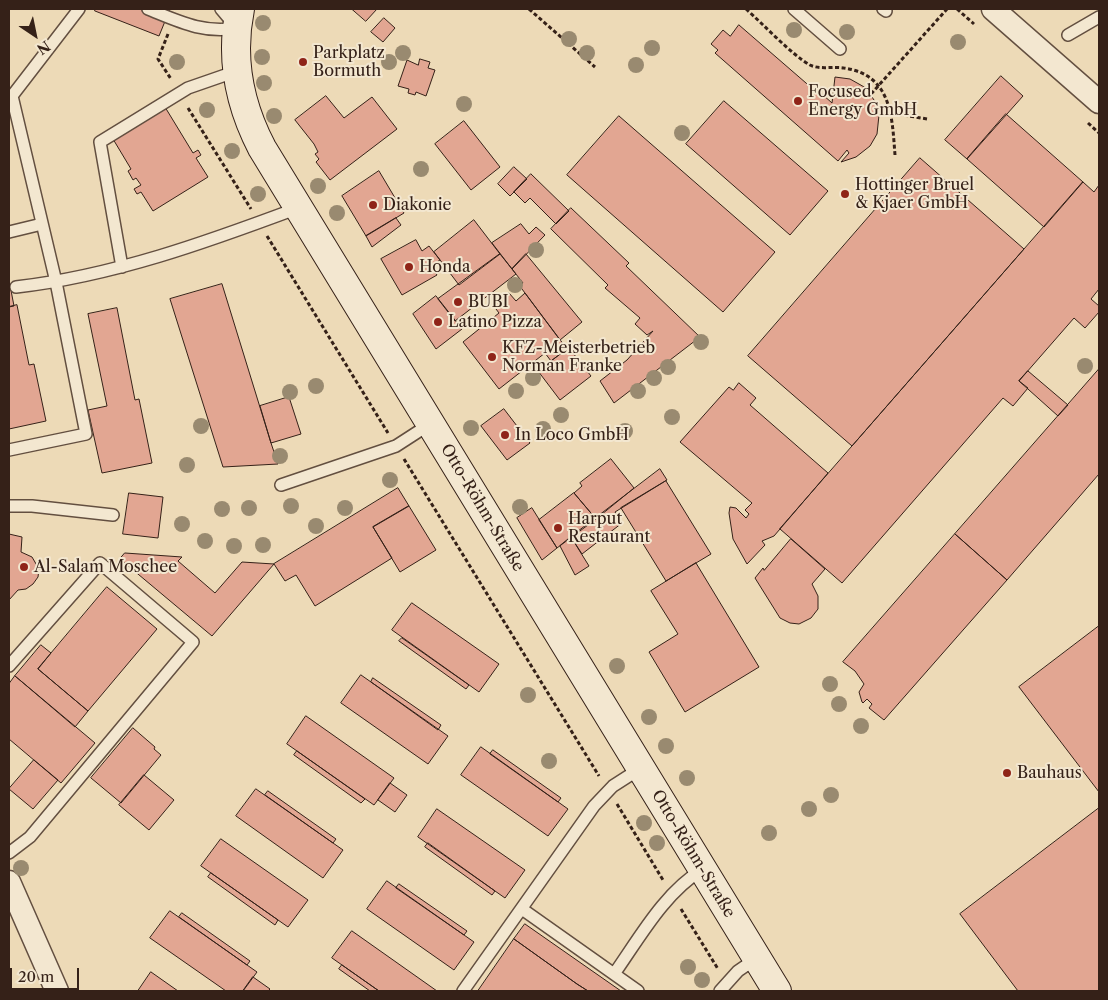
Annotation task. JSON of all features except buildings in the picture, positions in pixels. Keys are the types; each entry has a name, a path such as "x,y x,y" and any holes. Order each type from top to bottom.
{"street":[{"path":"993,9 1099,102"},
{"name":"Otto-Röhm-Straße","path":"233,15 237,71 242,100 252,129 298,208 777,991"},
{"path":"9,882 57,991"}],"lane":[{"path":"9,450 86,434 56,282 12,96 79,9"},
{"path":"148,9 200,29 214,31 233,15"},
{"path":"794,9 840,49"},
{"path":"1068,35 1099,17"},
{"path":"122,267 100,142 188,88 237,71"},
{"path":"16,287 56,282 122,267 259,223 298,208"},
{"path":"9,232 42,224"},
{"path":"281,485 396,446 430,424"},
{"path":"9,506 32,506 113,515"},
{"path":"9,666 100,563 193,642 30,837 9,854"},
{"path":"463,991 594,806 608,790 641,768"},
{"path":"614,974 672,894 688,878 703,869"},
{"path":"522,909 638,991"},
{"path":"723,987 738,971 757,958"}],"path":[{"path":"529,9 595,67"},
{"path":"746,9 810,65 850,69 865,75 878,86 887,100 891,113 895,155"},
{"path":"871,94 947,9"},
{"path":"173,83 158,59 174,19"},
{"path":"183,100 672,894 723,987"},
{"path":"891,113 927,119"}],"place":[{"name":"Parkplatz Bormuth","path":"303,62"},
{"name":"Focused Energy GmbH","path":"798,101"},
{"name":"Hottinger Bruel & Kjaer GmbH","path":"845,194"},
{"name":"Diakonie","path":"373,205"},
{"name":"Honda","path":"409,267"},
{"name":"BUBI","path":"458,302"},
{"name":"Latino Pizza","path":"438,322"},
{"name":"KFZ-Meisterbetrieb Norman Franke","path":"492,357"},
{"name":"In Loco GmbH","path":"505,435"},
{"name":"Harput Restaurant","path":"558,528"},
{"name":"Al-Salam Moschee","path":"24,567"},
{"name":"Bauhaus","path":"1007,773"}]}
